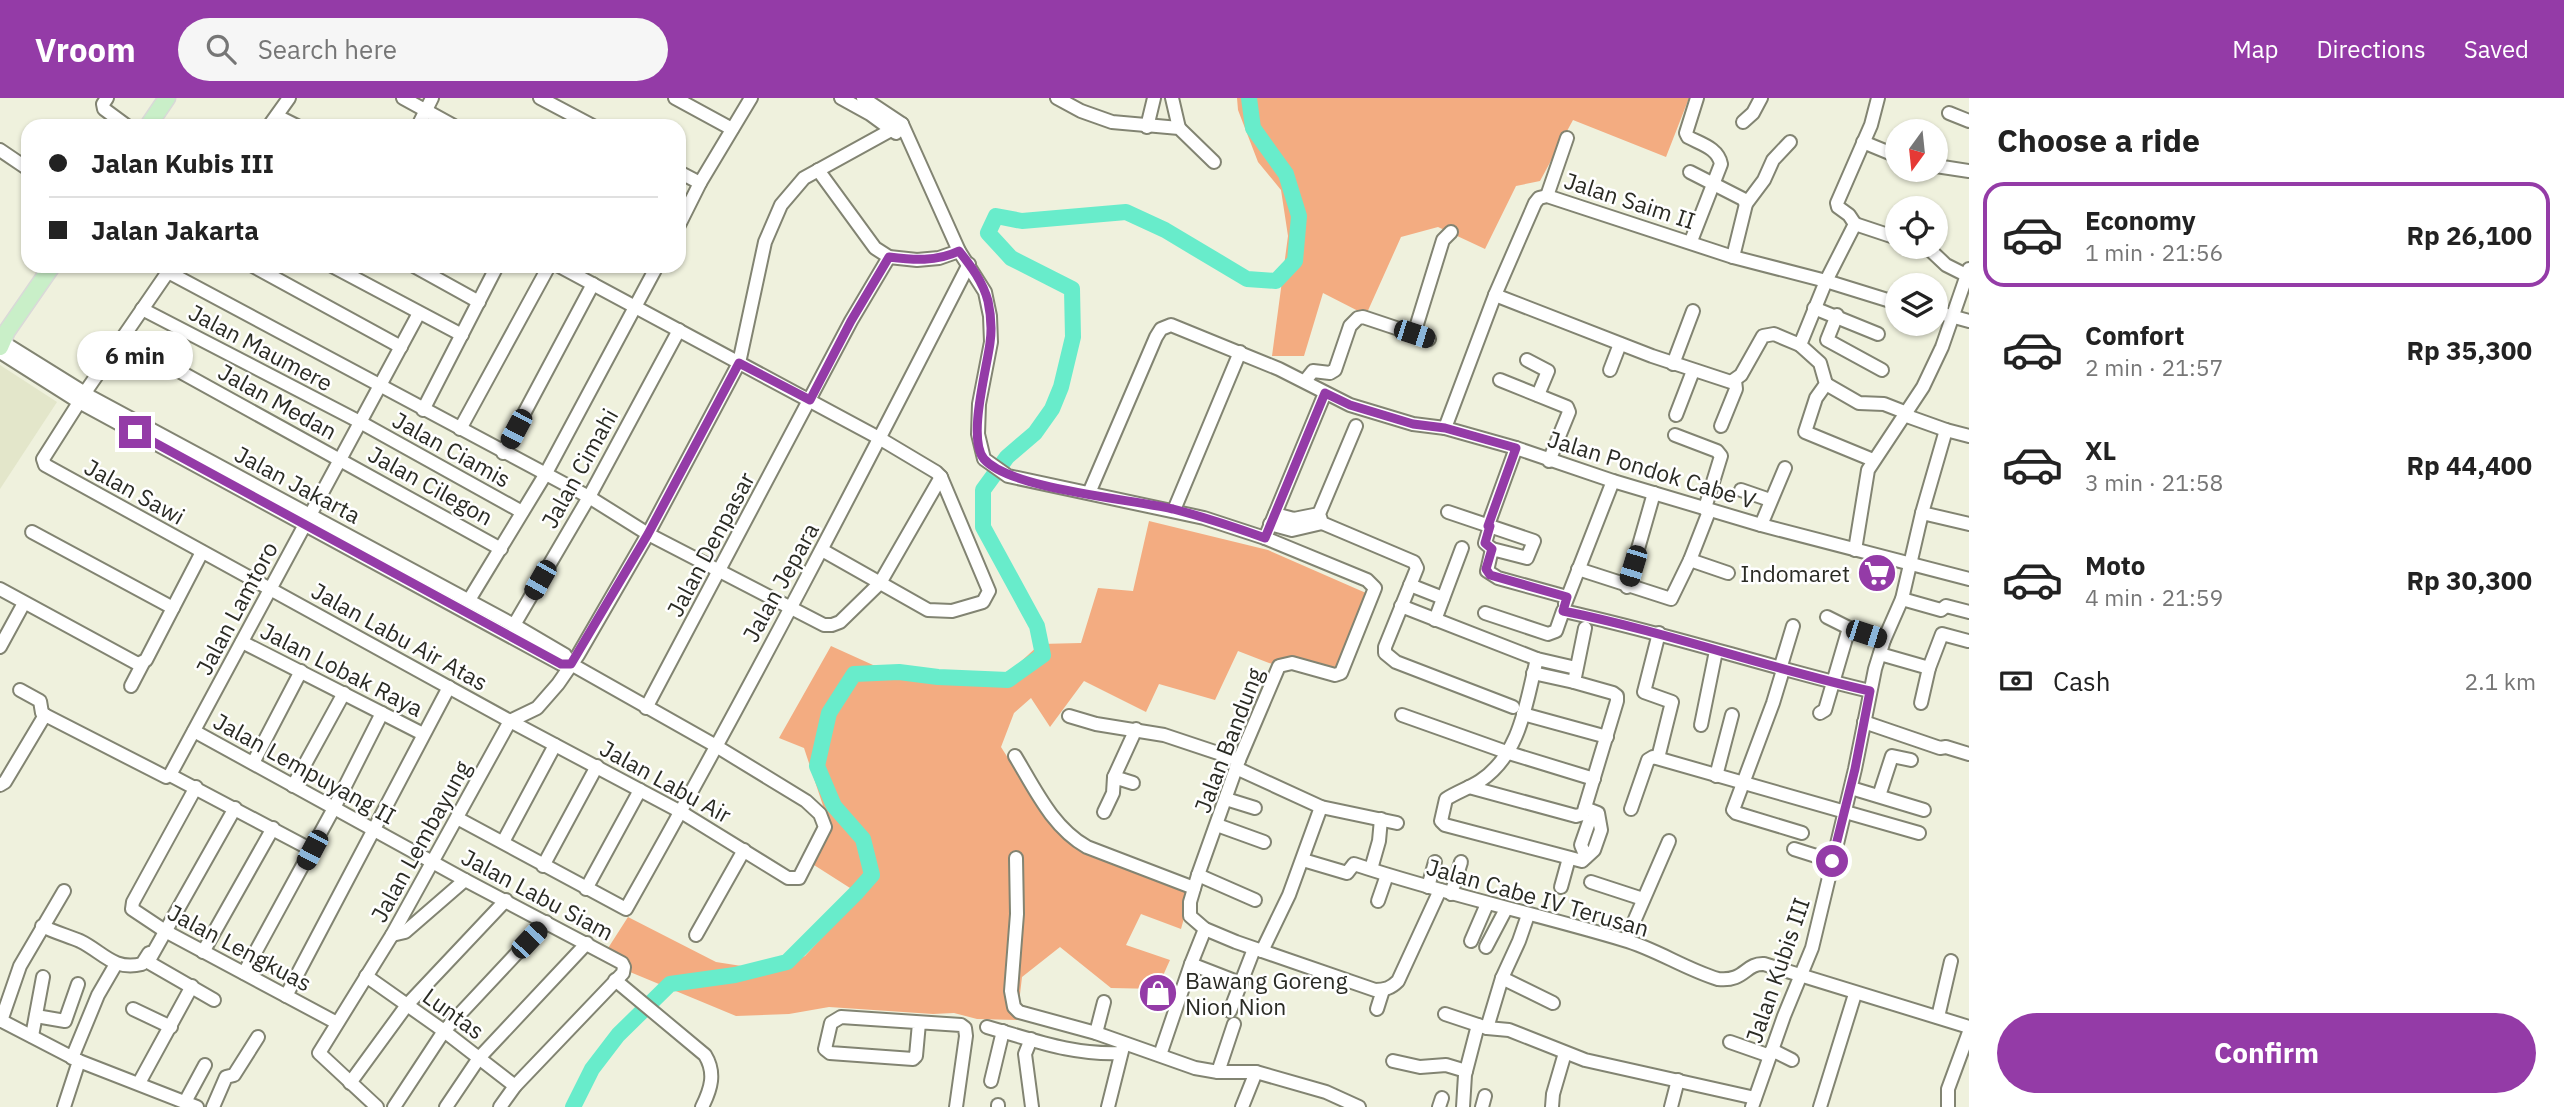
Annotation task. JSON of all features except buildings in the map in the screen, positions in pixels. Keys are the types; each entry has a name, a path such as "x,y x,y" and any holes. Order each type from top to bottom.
{"main road":[{"path":"153,119 167,98"},
{"path":"2,341 47,273"}],"street":[{"path":"107,98 103,104 104,109 118,119"},
{"path":"274,119 289,98"},
{"path":"403,98 441,119"},
{"path":"422,119 432,98"},
{"path":"540,98 580,119"},
{"path":"675,98 732,129"},
{"path":"686,211 751,98"},
{"path":"841,98 897,127"},
{"path":"863,98 897,127"},
{"path":"1057,98 1081,111 1112,122 1179,128"},
{"path":"1147,127 1154,98"},
{"path":"1172,98 1179,128 1214,162"},
{"path":"1691,242 1721,164 1715,151 1686,134 1697,98"},
{"path":"1743,122 1753,113 1761,98"},
{"path":"1878,98 1871,125 1837,203 1855,224 1885,234"},
{"path":"1949,113 1969,121"},
{"path":"510,721 537,708 571,664 648,534 739,363 765,242 781,205 804,178 897,127"},
{"name":"Jalan Bandung","path":"897,127 911,144 959,251 985,292 990,316 991,342 979,413 979,443 984,459 1008,476 1174,510 1265,538 1367,580 1375,587 1341,673 1335,675 1292,663 1279,666 1238,764 1190,902 1190,916 1205,929"},
{"path":"1548,196 1566,138"},
{"path":"1733,257 1746,204 1764,180 1773,160 1790,142"},
{"path":"1863,142 1885,151"},
{"path":"0,151 21,164"},
{"path":"1948,168 1969,171"},
{"path":"818,170 875,248 889,257 917,260 939,258 959,251"},
{"path":"1690,172 1744,200 1746,204"},
{"path":"686,176 700,183"},
{"name":"Jalan Saim II","path":"1445,428 1495,295 1539,198 1548,196 1733,257 1885,299"},
{"path":"1800,345 1826,281 1855,224"},
{"path":"1414,334 1443,240 1451,232"},
{"name":"Jalan Denpasar","path":"646,708 851,321 889,257"},
{"path":"1855,550 1864,485 1873,460 1928,379 1954,317 1968,272 1946,265 1940,259"},
{"name":"Jalan Jepara","path":"586,889 626,909 822,550 969,264"},
{"path":"82,397 167,273"},
{"path":"177,273 423,410 589,497 648,534 824,625 832,625 850,614 880,583 941,477"},
{"path":"266,273 401,347"},
{"path":"345,273 462,335"},
{"path":"427,273 479,302"},
{"path":"423,410 494,273"},
{"path":"460,429 545,273"},
{"path":"572,273 928,466 941,477 989,587 988,597 984,602 952,611 928,610 822,550"},
{"path":"468,600 545,475 653,273"},
{"path":"503,453 593,284"},
{"path":"1495,295 1673,364 1727,381 1735,381"},
{"path":"1814,308 1837,315 1878,334"},
{"name":"Jalan Maumere","path":"142,309 360,422"},
{"path":"1673,364 1693,311"},
{"name":"Jalan Lamtoro","path":"170,775 419,313"},
{"path":"1837,315 1827,340 1882,370"},
{"path":"1948,315 1969,321"},
{"path":"1305,382 1313,371 1330,373 1335,370 1350,326 1358,317 1429,339"},
{"name":"Jalan Pondok Cabe V","path":"1089,493 1156,337 1161,329 1171,325 1240,352 1350,405 1413,424 1445,428 1516,448 1549,461 1761,525 1969,579"},
{"name":"Jalan Cimahi","path":"514,625 589,497 679,330"},
{"path":"1721,426 1736,389 1735,381 1747,367 1763,336 1774,334 1800,345 1820,363 1826,384 1858,403 1884,404 1945,430 1969,436"},
{"name":"Jalan Medan","path":"121,339 341,459"},
{"name":"Jalan Jakarta","path":"2,341 82,397 308,520 561,664 571,664"},
{"path":"1611,370 1620,344"},
{"path":"1174,510 1240,352"},
{"path":"1527,360 1548,371 1538,395"},
{"path":"1676,415 1693,371"},
{"path":"1500,380 1565,405 1569,409 1549,461"},
{"path":"1826,384 1816,398 1805,432 1873,460"},
{"path":"1265,538 1325,393"},
{"name":"Jalan Sawi","path":"82,397 45,456 45,465 270,589"},
{"name":"Jalan Ciamis","path":"360,422 523,512"},
{"path":"1273,519 1292,530 1321,518 1356,426"},
{"name":"Jalan Kubis III","path":"1754,1103 1812,948 1851,788 1870,691 1884,640 1902,599 1945,430"},
{"path":"1578,569 1671,599 1708,514 1705,508 1720,453 1675,435"},
{"path":"1448,512 1489,526 1534,541 1527,558 1492,549 1485,543 1489,526 1516,448"},
{"name":"Jalan Cilegon","path":"341,459 501,548"},
{"path":"1761,525 1785,468"},
{"path":"1485,613 1548,634 1556,631 1613,481"},
{"path":"1741,490 1770,500"},
{"path":"1627,587 1654,493"},
{"path":"1922,513 1969,524"},
{"path":"1321,518 1414,562 1417,568 1385,647 1388,658 1518,711 1607,737"},
{"name":"Jalan Jakarta","path":"308,520 514,625 565,655 571,664 716,746 806,801 820,814 825,827 799,878"},
{"path":"32,532 173,608"},
{"path":"1435,620 1462,548"},
{"path":"1492,549 1486,569 1490,575 1567,597"},
{"path":"131,686 202,552"},
{"path":"1690,560 1728,573"},
{"path":"1410,585 1443,598"},
{"path":"0,589 132,662 143,663"},
{"name":"Jalan Labu Air Atas","path":"270,589 510,721"},
{"path":"1902,599 1941,610 1946,606 1969,612"},
{"path":"0,647 24,603"},
{"path":"1401,606 1537,659 1576,668"},
{"path":"1563,611 1659,633 1716,652 1870,691"},
{"path":"1827,617 1884,640"},
{"path":"1793,626 1773,703 1742,782 1734,812 1802,833"},
{"path":"1574,682 1585,628"},
{"path":"1820,713 1825,710 1831,682 1849,628"},
{"path":"1630,809 1654,757 1672,702 1644,692 1659,633"},
{"path":"1921,703 1929,668 1942,634 1968,640"},
{"name":"Jalan Lobak Raya","path":"242,642 424,734"},
{"path":"1701,725 1716,652"},
{"path":"1880,653 1929,668"},
{"path":"1537,659 1518,711 1509,753 1484,778 1446,799 1442,823 1584,861 1594,850 1601,830 1598,813 1585,808"},
{"path":"253,763 301,671"},
{"path":"1469,787 1576,816 1580,816 1585,808 1618,701 1617,696 1574,682 1533,673"},
{"path":"286,996 449,687"},
{"path":"20,690 40,701 42,713 45,715 166,777 170,775 196,787 312,850"},
{"path":"293,786 344,693"},
{"path":"244,973 312,850 382,713"},
{"path":"0,785 5,782 45,715"},
{"path":"1402,715 1509,753 1594,779"},
{"path":"1716,776 1732,715"},
{"path":"1069,716 1096,724 1164,735 1238,764 1321,807 1397,823"},
{"name":"Jalan Labu Air","path":"510,721 681,812 788,878 799,878"},
{"name":"Jalan Lembayung","path":"350,1083 319,1053 393,935 510,721"},
{"path":"1864,722 1940,748 1946,747 1969,754"},
{"path":"1104,812 1113,793 1114,777 1136,729"},
{"name":"Jalan Lempuyang II","path":"194,731 434,862"},
{"path":"503,842 555,745"},
{"path":"1015,755 1048,809 1072,837 1087,847 1194,888"},
{"path":"1879,796 1892,756 1911,760"},
{"path":"1654,757 1919,833"},
{"path":"543,866 597,766"},
{"path":"1114,777 1133,783"},
{"name":"Jalan Lengkuas","path":"196,787 133,902 133,910 165,931 337,1023"},
{"path":"1851,788 1924,810"},
{"path":"457,818 586,889 640,790"},
{"path":"1226,799 1255,808"},
{"path":"1230,1011 1240,983 1303,860 1321,807"},
{"path":"214,1000 149,962 235,808"},
{"path":"1371,869 1379,841 1381,819"},
{"path":"1217,825 1264,842"},
{"path":"204,952 273,828"},
{"path":"1626,940 1668,841"},
{"path":"1794,849 1832,861"},
{"path":"696,935 744,850"},
{"path":"1016,858 1017,914 1011,991 1014,1007 1019,1012 1096,1033 1123,1048 1160,1055 1195,1068 1219,1072 1256,1072 1326,1092 1359,1107"},
{"path":"1561,887 1569,858"},
{"name":"Jalan Cabe IV Terusan","path":"1303,860 1347,873 1354,864 1487,904 1626,940 1718,979 1736,979 1758,963 1801,977"},
{"name":"Jalan Labu Siam","path":"434,862 622,963 624,971 615,981"},
{"path":"1435,862 1440,890"},
{"path":"1160,1055 1205,929 1376,990 1392,988 1398,981 1440,890 1461,862"},
{"path":"1198,875 1255,900"},
{"path":"1378,901 1387,876"},
{"path":"393,935 405,932 465,880"},
{"path":"1591,882 1643,899"},
{"path":"64,891 20,966 1,1021 112,1076 139,1083 191,1105 205,1065"},
{"path":"377,1107 350,1083 407,1005 506,900"},
{"path":"1471,941 1487,904"},
{"path":"1486,947 1506,909"},
{"path":"1463,1107 1466,1071 1528,915"},
{"path":"394,1107 444,1031 546,922"},
{"path":"42,926 80,942 127,968 142,964 149,953 153,954"},
{"path":"446,1107 479,1058 587,943"},
{"path":"1812,948 1825,952"},
{"path":"1938,1017 1951,961"},
{"path":"64,1107 76,1060 99,995 116,964"},
{"path":"1191,964 1240,983"},
{"name":"Luntas","path":"366,976 515,1086"},
{"path":"32,1036 43,977"},
{"path":"1801,977 1938,1017 1969,1030 1948,1089 1948,1107"},
{"path":"1502,978 1553,1003"},
{"path":"500,1107 515,1086 615,981 705,1055 710,1063 712,1076 702,1107"},
{"path":"36,1016 65,1021 78,984"},
{"path":"139,1083 192,986"},
{"path":"1377,1009 1383,990"},
{"path":"1820,1107 1855,994"},
{"path":"1096,1033 1104,1002"},
{"path":"133,1009 171,1027"},
{"path":"1444,1014 1483,1026 1509,1030 1585,1059 1678,1080 1754,1103"},
{"path":"919,1023 916,1056 913,1059 831,1053 825,1049 831,1023 841,1017 956,1024 965,1028 966,1036 956,1107"},
{"path":"1219,1072 1234,1024"},
{"path":"987,1027 1068,1051 1092,1054 1123,1048"},
{"path":"991,1081 1003,1031"},
{"path":"213,1107 226,1077 234,1076 258,1037"},
{"path":"1031,1040 1026,1054 1032,1107"},
{"path":"1730,1042 1792,1060"},
{"path":"1108,1107 1123,1048"},
{"path":"1552,1107 1565,1053"},
{"path":"1394,1061 1420,1067 1446,1065 1466,1071"},
{"path":"1242,1107 1256,1072"},
{"path":"1671,1107 1678,1080"}],"shaded area":[{"path":"1237,98 1689,98 1666,157 1573,120 1540,181 1516,186 1485,249 1438,227 1401,237 1366,315 1323,293 1304,356 1272,356 1288,236 1281,190 1258,162 1238,110"},
{"path":"0,365 57,402 0,489"},
{"path":"1149,521 1268,550 1366,593 1334,677 1269,663 1238,651 1215,700 1159,684 1146,712 1084,681 1050,727 1031,698 1014,713 1001,747 1049,823 1094,854 1191,893 1181,929 1141,914 1126,945 1170,960 1157,989 1111,988 1060,947 1022,977 1017,1020 977,1019 954,1013 829,1007 789,1014 736,1016 630,972 603,956 628,917 716,962 773,971 805,956 861,895 814,865 831,830 804,748 779,738 831,646 873,665 941,677 1005,676 1040,644 1081,643 1098,588 1133,591"}],"waterway":[{"path":"573,1107 592,1069 618,1035 670,984 735,975 787,962 872,875 863,839 834,806 817,766 829,713 854,674 899,672 938,677 1008,680 1043,655 1037,626 983,527 983,490 1007,457 1035,433 1052,409 1061,387 1073,337 1072,289 1011,258 988,233 996,216 1022,221 1126,212 1165,230 1247,279 1276,281 1295,261 1299,216 1286,174 1253,128 1249,98"}],"place":[{"name":"Indomaret","path":"1877,573"},
{"name":"Bawang Goreng Nion Nion","path":"1158,993"}],"route":[{"path":"135,432 486,625 561,664 571,664 648,534 739,363 810,400 851,321 889,257 917,260 939,258 959,251 981,281 990,316 991,342 979,404 978,434 982,457 1008,476 1174,510 1265,538 1325,393 1350,405 1413,424 1445,428 1516,448 1488,526 1485,543 1492,549 1486,569 1490,575 1567,597 1563,611 1659,633 1716,652 1870,691 1855,769 1832,861"}]}
